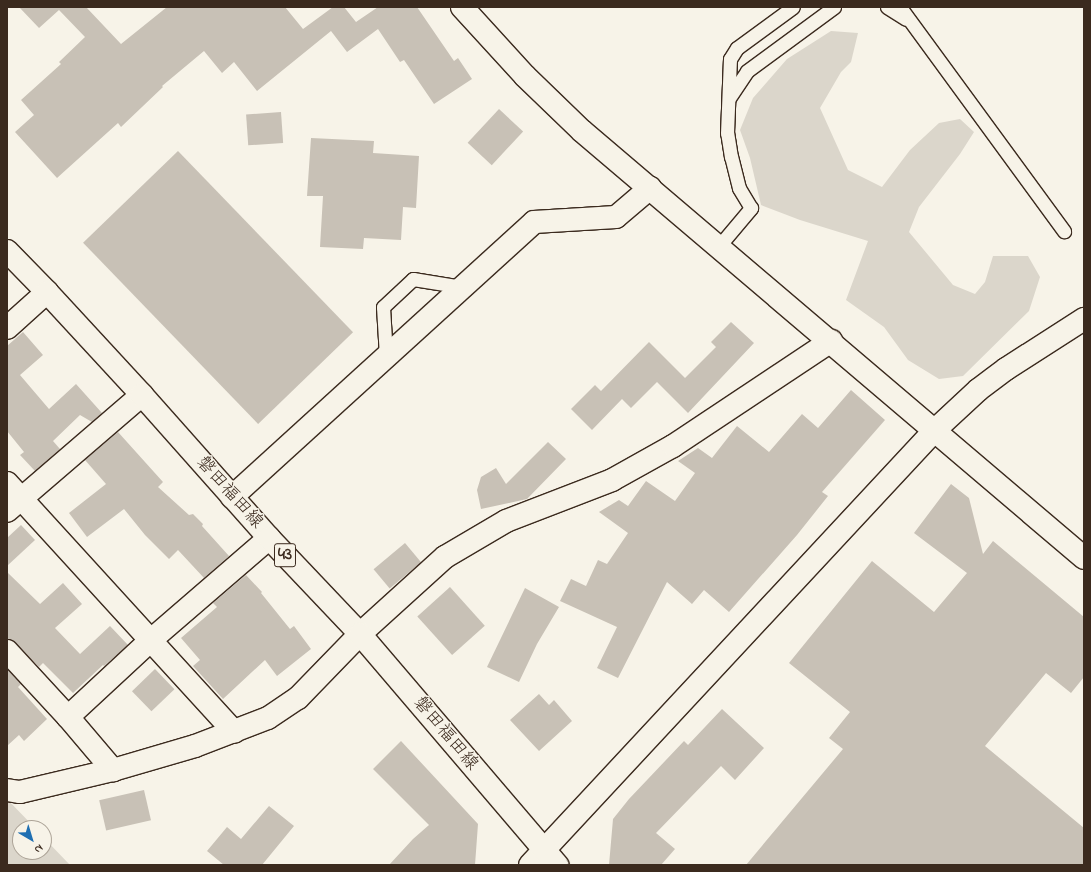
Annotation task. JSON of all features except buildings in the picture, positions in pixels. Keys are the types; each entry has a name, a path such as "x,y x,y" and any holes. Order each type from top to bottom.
{"street":[{"path":"462,7 531,82 582,131 831,341 1084,558"},
{"path":"232,497 534,222 616,217 650,188"},
{"name":"磐田福田線","path":"7,251 142,395 269,538 360,634 544,860"},
{"path":"7,328 47,292"},
{"path":"544,860 935,430 978,390 1006,369 1084,319"},
{"path":"7,790 20,792 113,770 234,732 268,718 298,698 360,634 445,556 506,521 612,480 666,450 831,341"},
{"path":"142,395 12,497 151,640 234,732"},
{"path":"68,717 151,640 269,538"},
{"path":"7,651 68,717 113,770"}],"lane":[{"path":"719,246 751,208 739,188 731,157 727,133 730,59 737,48 793,7"},
{"path":"728,99 747,71 834,7"},
{"path":"887,7 911,23"},
{"path":"900,7 1064,231"},
{"path":"386,356 383,307 413,279 463,287"}],"shaded area":[{"path":"831,31 858,33 851,62 841,72 820,108 848,170 882,187 910,150 939,123 960,119 974,132 960,154 919,207 909,232 953,285 975,294 985,282 993,256 1028,256 1040,277 1029,311 963,376 939,379 908,360 884,327 846,300 868,241 800,220 761,205 750,158 740,130 753,98 787,59"},
{"path":"7,799 27,820 12,820 12,860 52,860 52,846 70,865 7,865"}]}
